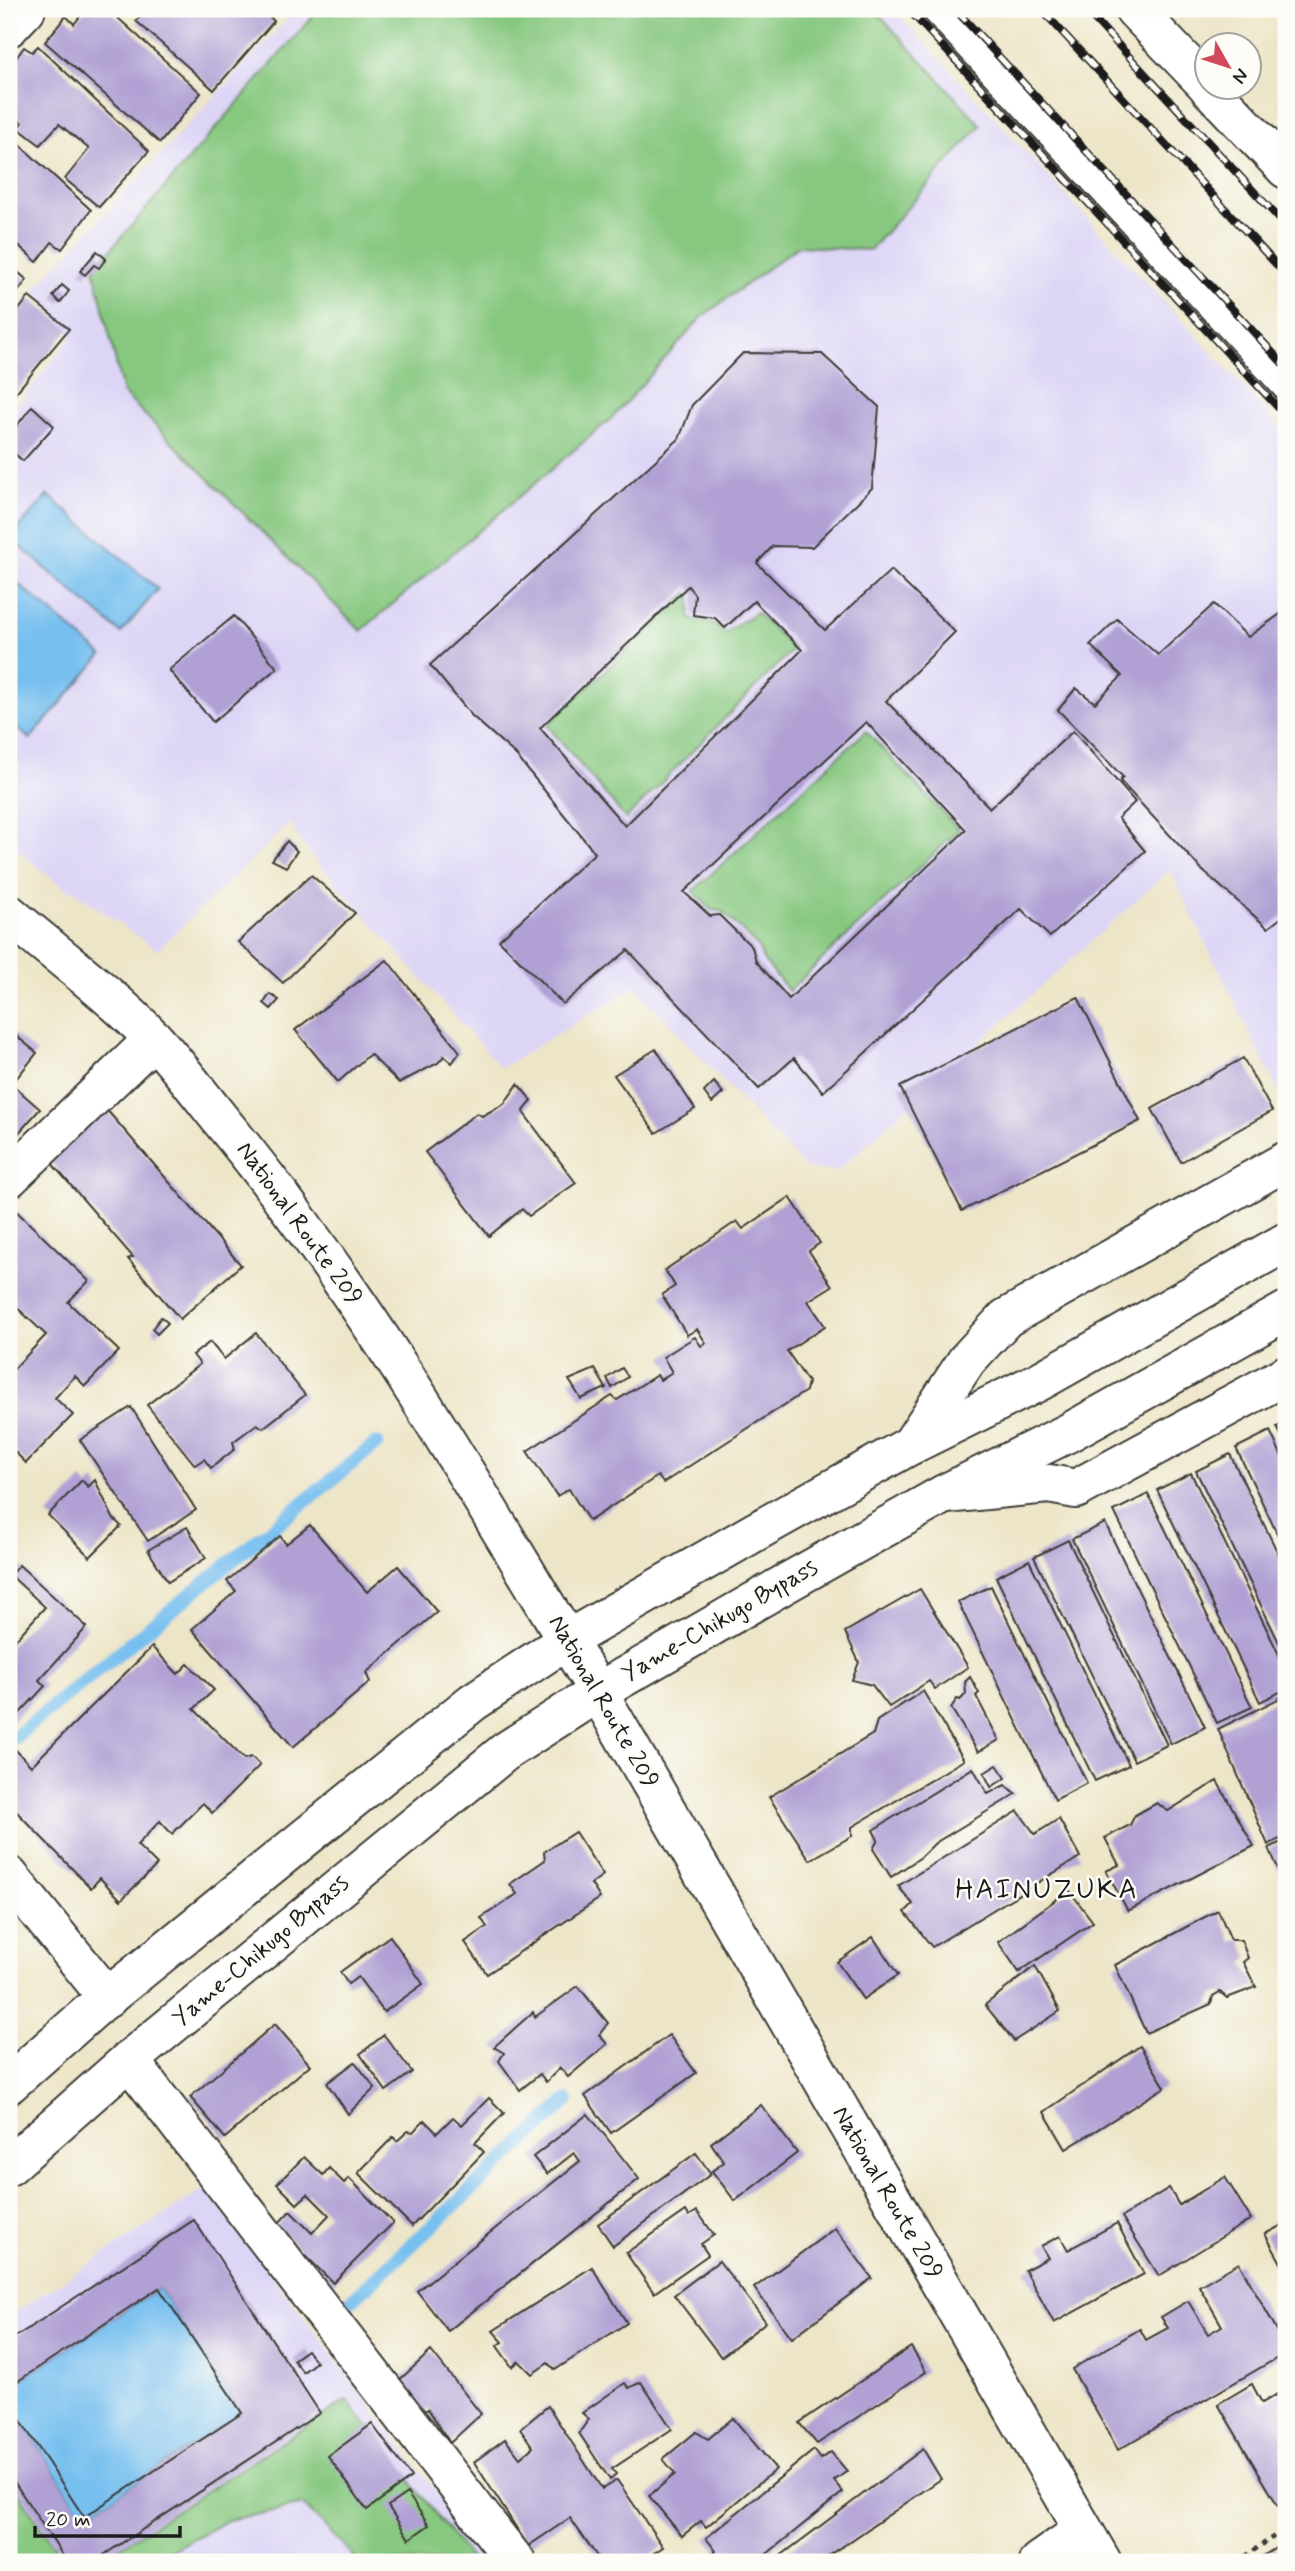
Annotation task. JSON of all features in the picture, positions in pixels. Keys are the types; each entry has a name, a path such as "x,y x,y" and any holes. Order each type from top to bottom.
{"main road":[{"path":"9,27 26,9"},
{"path":"1134,9 1194,72"},
{"path":"1226,102 1278,146"},
{"name":"National Route 209","path":"9,914 106,991 154,1039 271,1181 367,1318 499,1527 598,1692 1092,2547"},
{"path":"9,1178 154,1039"},
{"path":"911,1446 967,1360 1006,1318 1286,1161"},
{"path":"9,2084 108,1998 473,1702 567,1640 684,1572 911,1446 1040,1381 1286,1241"},
{"name":"Yame-Chikugo Bypass","path":"9,2166 129,2060 506,1751 598,1692 944,1494 1068,1433 1286,1311"},
{"path":"944,1494 1049,1483 1076,1489 1286,1375"},
{"path":"9,1876 108,1998"},
{"path":"129,2060 516,2562"},
{"path":"1038,2562 1092,2547"}],"lane":[{"path":"933,9 1286,389"}],"path":[{"path":"1237,2562 1286,2528"}],"shaded area":[{"path":"297,9 893,9 1286,433 1286,1107 1170,870 837,1171 806,1169 635,987 501,1068 303,846 290,823 157,950 75,892 66,889 9,843 9,415 72,336 33,290"},
{"path":"206,2188 489,2562 9,2562 9,2316"}],"green space":[{"path":"319,9 874,9 981,125 870,250 798,246 702,317 614,416 361,631 123,393 94,269"},
{"path":"688,593 691,598 690,619 713,624 725,633 756,612 793,649 626,819 547,725"},
{"path":"866,731 959,830 789,991 763,960 758,947 722,911 711,910 693,891"},
{"path":"347,2400 473,2562 357,2562 304,2505 228,2520 149,2562 96,2562"},
{"path":"9,2478 64,2562 9,2562"}],"water":[{"path":"48,495 158,589 121,633 10,538"},
{"path":"9,576 102,655 30,739 9,721"},
{"path":"159,2288 242,2413 84,2517 9,2403 9,2387"}],"building":[{"path":"86,9 108,9 201,93 160,143 45,42 66,16 74,24"},
{"path":"146,9 273,9 268,15 274,21 214,90 136,21"},
{"path":"38,46 149,151 99,207 65,179 89,149 59,124 40,145 18,128 22,123 9,112 9,68 24,47 32,52"},
{"path":"9,135 91,210 62,249 52,242 37,262 9,237"},
{"path":"97,251 106,259 99,268 94,265 85,275 80,271"},
{"path":"9,256 16,262 12,267 27,280 11,300"},
{"path":"62,285 69,291 60,303 53,296"},
{"path":"29,297 69,329 9,401 9,322"},
{"path":"743,353 822,354 879,407 872,488 812,547 773,546 757,563 825,630 891,570 955,632 886,701 990,808 1073,731 1135,802 1118,818 1145,851 1050,937 1021,909 823,1092 794,1058 759,1089 628,950 563,1004 499,940 595,853 515,754 472,716 430,665 679,439 692,405","holes":["688,586 695,595 693,615 715,618 725,628 754,601 802,650 625,826 540,728","866,722 966,830 789,999 756,961 752,947 719,915 710,916 684,892"]},
{"path":"32,406 54,426 23,461 9,449 9,436"},
{"path":"1214,604 1248,637 1286,610 1286,914 1268,928 1202,870 1120,781 1123,777 1058,710 1076,688 1095,703 1122,676 1090,645 1117,619 1158,655"},
{"path":"234,616 277,668 213,722 169,670"},
{"path":"287,841 297,851 286,867 272,860"},
{"path":"311,875 355,913 283,983 238,942"},
{"path":"387,960 460,1052 452,1063 444,1056 438,1063 399,1083 370,1054 338,1082 295,1030"},
{"path":"270,994 279,1000 271,1009 264,1003"},
{"path":"1078,997 1140,1121 962,1211 900,1087"},
{"path":"9,1030 37,1053 16,1079 9,1074"},
{"path":"656,1049 695,1109 656,1133 614,1075"},
{"path":"1243,1058 1272,1111 1181,1162 1152,1109"},
{"path":"9,1082 40,1109 15,1137 9,1131"},
{"path":"714,1082 723,1093 712,1103 704,1092"},
{"path":"518,1084 532,1101 523,1112 576,1183 529,1216 522,1209 489,1236 425,1152 477,1113 482,1116 504,1104"},
{"path":"106,1109 241,1265 180,1319 128,1259 133,1257 49,1160"},
{"path":"790,1197 820,1243 809,1251 832,1286 808,1301 825,1326 787,1351 808,1382 806,1391 663,1483 658,1476 589,1521 569,1489 557,1496 527,1451 612,1396 617,1400 657,1375 660,1380 672,1372 663,1357 695,1337 701,1346 706,1343 697,1329 687,1335 662,1295 675,1286 665,1270 737,1221 743,1229"},
{"path":"9,1204 89,1281 68,1302 119,1351 85,1386 75,1376 55,1398 73,1415 26,1463 14,1451 9,1457 9,1374 46,1335 9,1300"},
{"path":"161,1317 168,1323 157,1334 152,1329"},
{"path":"256,1333 305,1395 263,1428 257,1424 233,1442 235,1449 211,1468 204,1459 195,1465 147,1405 200,1364 193,1355 210,1342 224,1359"},
{"path":"622,1368 628,1377 612,1388 607,1378"},
{"path":"595,1369 606,1388 581,1399 569,1380"},
{"path":"131,1407 196,1510 148,1541 80,1440"},
{"path":"1286,1422 1286,1445 1277,1427"},
{"path":"1270,1431 1286,1465 1286,1552 1236,1448"},
{"path":"1230,1454 1286,1570 1286,1657 1196,1471"},
{"path":"1191,1473 1286,1669 1286,1689 1260,1702 1157,1490"},
{"path":"82,1480 88,1487 95,1480 113,1518 121,1526 90,1557 48,1515"},
{"path":"1148,1494 1252,1707 1217,1723 1114,1511"},
{"path":"1105,1523 1205,1727 1171,1744 1072,1539"},
{"path":"310,1525 367,1592 398,1566 437,1612 366,1673 370,1682 293,1747 192,1629 236,1591 227,1581 280,1536 286,1544"},
{"path":"187,1527 206,1558 168,1582 148,1550"},
{"path":"1068,1540 1167,1745 1134,1761 1034,1557"},
{"path":"1029,1560 1129,1765 1095,1781 996,1577"},
{"path":"19,1565 87,1627 39,1680 45,1686 9,1725 9,1647 45,1607 10,1575"},
{"path":"991,1586 1087,1783 1055,1800 958,1602"},
{"path":"920,1589 968,1667 935,1689 929,1681 889,1707 872,1685 852,1680 859,1662 845,1632"},
{"path":"152,1647 178,1674 188,1664 214,1690 194,1709 244,1759 252,1757 260,1765 212,1813 203,1803 172,1834 160,1821 137,1845 157,1865 121,1900 100,1878 91,1888 9,1804 9,1743 31,1766"},
{"path":"970,1677 979,1693 976,1696 999,1740 978,1752 951,1708 957,1699 960,1700 966,1694 965,1682"},
{"path":"923,1691 964,1760 852,1827 852,1836 810,1860 769,1797 873,1734 877,1721"},
{"path":"1286,1695 1286,1836 1268,1845 1218,1729"},
{"path":"997,1765 1006,1778 991,1787 984,1773"},
{"path":"973,1768 988,1794 1005,1785 1016,1794 935,1843 921,1857 891,1877 873,1849 878,1840 873,1830"},
{"path":"1217,1781 1254,1846 1128,1911 1106,1871 1119,1865 1105,1838 1130,1825 1135,1815 1157,1803 1168,1811"},
{"path":"1018,1811 1035,1834 1059,1819 1080,1857 932,1947 905,1912 913,1904 898,1886"},
{"path":"575,1832 603,1875 591,1884 600,1898 487,1974 465,1942 487,1927 481,1918 517,1894 510,1884 545,1860 544,1852"},
{"path":"1286,1840 1286,1887 1269,1848"},
{"path":"1069,1890 1093,1922 1019,1972 998,1942"},
{"path":"1218,1910 1231,1940 1241,1940 1248,1958 1243,1962 1256,1987 1227,1998 1220,1992 1213,1996 1211,2004 1146,2033 1115,1965"},
{"path":"390,1936 423,1984 384,2012 358,1977 348,1984 340,1972"},
{"path":"873,1937 898,1975 863,1999 837,1962"},
{"path":"1035,1966 1060,2011 1014,2041 985,2005"},
{"path":"578,1986 608,2023 599,2035 607,2044 568,2077 560,2068 546,2082 540,2074 520,2090 499,2061 504,2053 494,2047 533,2012 535,2017"},
{"path":"275,2024 310,2065 225,2138 190,2097"},
{"path":"384,2035 412,2072 386,2091 360,2054"},
{"path":"669,2035 696,2073 611,2133 585,2096"},
{"path":"1140,2046 1165,2087 1066,2149 1044,2112"},
{"path":"355,2062 375,2088 348,2114 327,2083"},
{"path":"489,2098 504,2113 475,2143 484,2152 412,2226 358,2173 393,2137 397,2141 408,2131 413,2132 424,2120 437,2133 453,2117 462,2125"},
{"path":"761,2105 797,2153 735,2201 712,2171 724,2162 711,2143"},
{"path":"588,2114 639,2179 448,2331 417,2291 580,2161 574,2153 547,2174 533,2157"},
{"path":"696,2153 711,2174 613,2246 598,2224"},
{"path":"304,2157 323,2175 329,2168 344,2183 349,2178 393,2223 333,2283 276,2226 290,2211 312,2233 329,2215 308,2194 297,2204 277,2184"},
{"path":"1225,2177 1251,2219 1159,2276 1122,2217 1169,2188 1179,2205"},
{"path":"686,2211 689,2216 697,2211 714,2235 701,2244 708,2255 654,2293 626,2253"},
{"path":"194,2220 320,2413 93,2562 67,2562 9,2474 9,2403 84,2517 242,2413 159,2288 9,2387 9,2341"},
{"path":"1117,2223 1144,2274 1054,2323 1025,2270 1048,2258 1041,2246 1060,2236 1068,2250"},
{"path":"1286,2223 1286,2272 1265,2234"},
{"path":"835,2228 872,2278 792,2338 754,2288"},
{"path":"719,2261 766,2322 721,2357 674,2295"},
{"path":"1239,2263 1286,2346 1286,2353 1118,2450 1072,2369 1140,2329 1146,2340 1168,2328 1161,2317 1188,2301 1208,2334 1222,2326 1199,2286"},
{"path":"592,2267 627,2323 555,2370 548,2363 532,2374 519,2361 512,2367 497,2346 503,2342 493,2331"},
{"path":"911,2347 926,2372 817,2444 799,2423"},
{"path":"307,2350 316,2362 303,2372 293,2360"},
{"path":"431,2351 481,2414 450,2443 428,2409 422,2413 396,2383"},
{"path":"641,2382 672,2429 612,2469 616,2474 610,2480 579,2433 589,2419 582,2413 625,2383 629,2388"},
{"path":"1252,2384 1262,2403 1286,2389 1284,2516 1218,2404"},
{"path":"548,2406 602,2489 617,2480 663,2547 640,2562 601,2562 570,2518 528,2546 474,2462 505,2439 520,2458 533,2447 520,2429"},
{"path":"733,2418 776,2469 706,2527 701,2521 682,2536 649,2496 675,2474 663,2459 696,2432 708,2439"},
{"path":"372,2424 411,2477 367,2510 328,2456"},
{"path":"923,2449 941,2479 820,2562 783,2562 779,2557"},
{"path":"814,2450 821,2459 831,2452 847,2471 834,2481 843,2492 757,2562 702,2562 716,2551 706,2538"},
{"path":"407,2493 429,2525 409,2539 388,2506"},
{"path":"1276,2548 1284,2562 1253,2562"}],"waterway":[{"path":"9,1742 377,1443"},
{"path":"352,2300 567,2101"}],"railway":[{"path":"908,9 1286,416"},
{"path":"955,9 1286,367"},
{"path":"1041,9 1286,275"},
{"path":"1085,9 1286,226"}],"district":[{"name":"HAINUZUKA","path":"1047,1890"}]}
